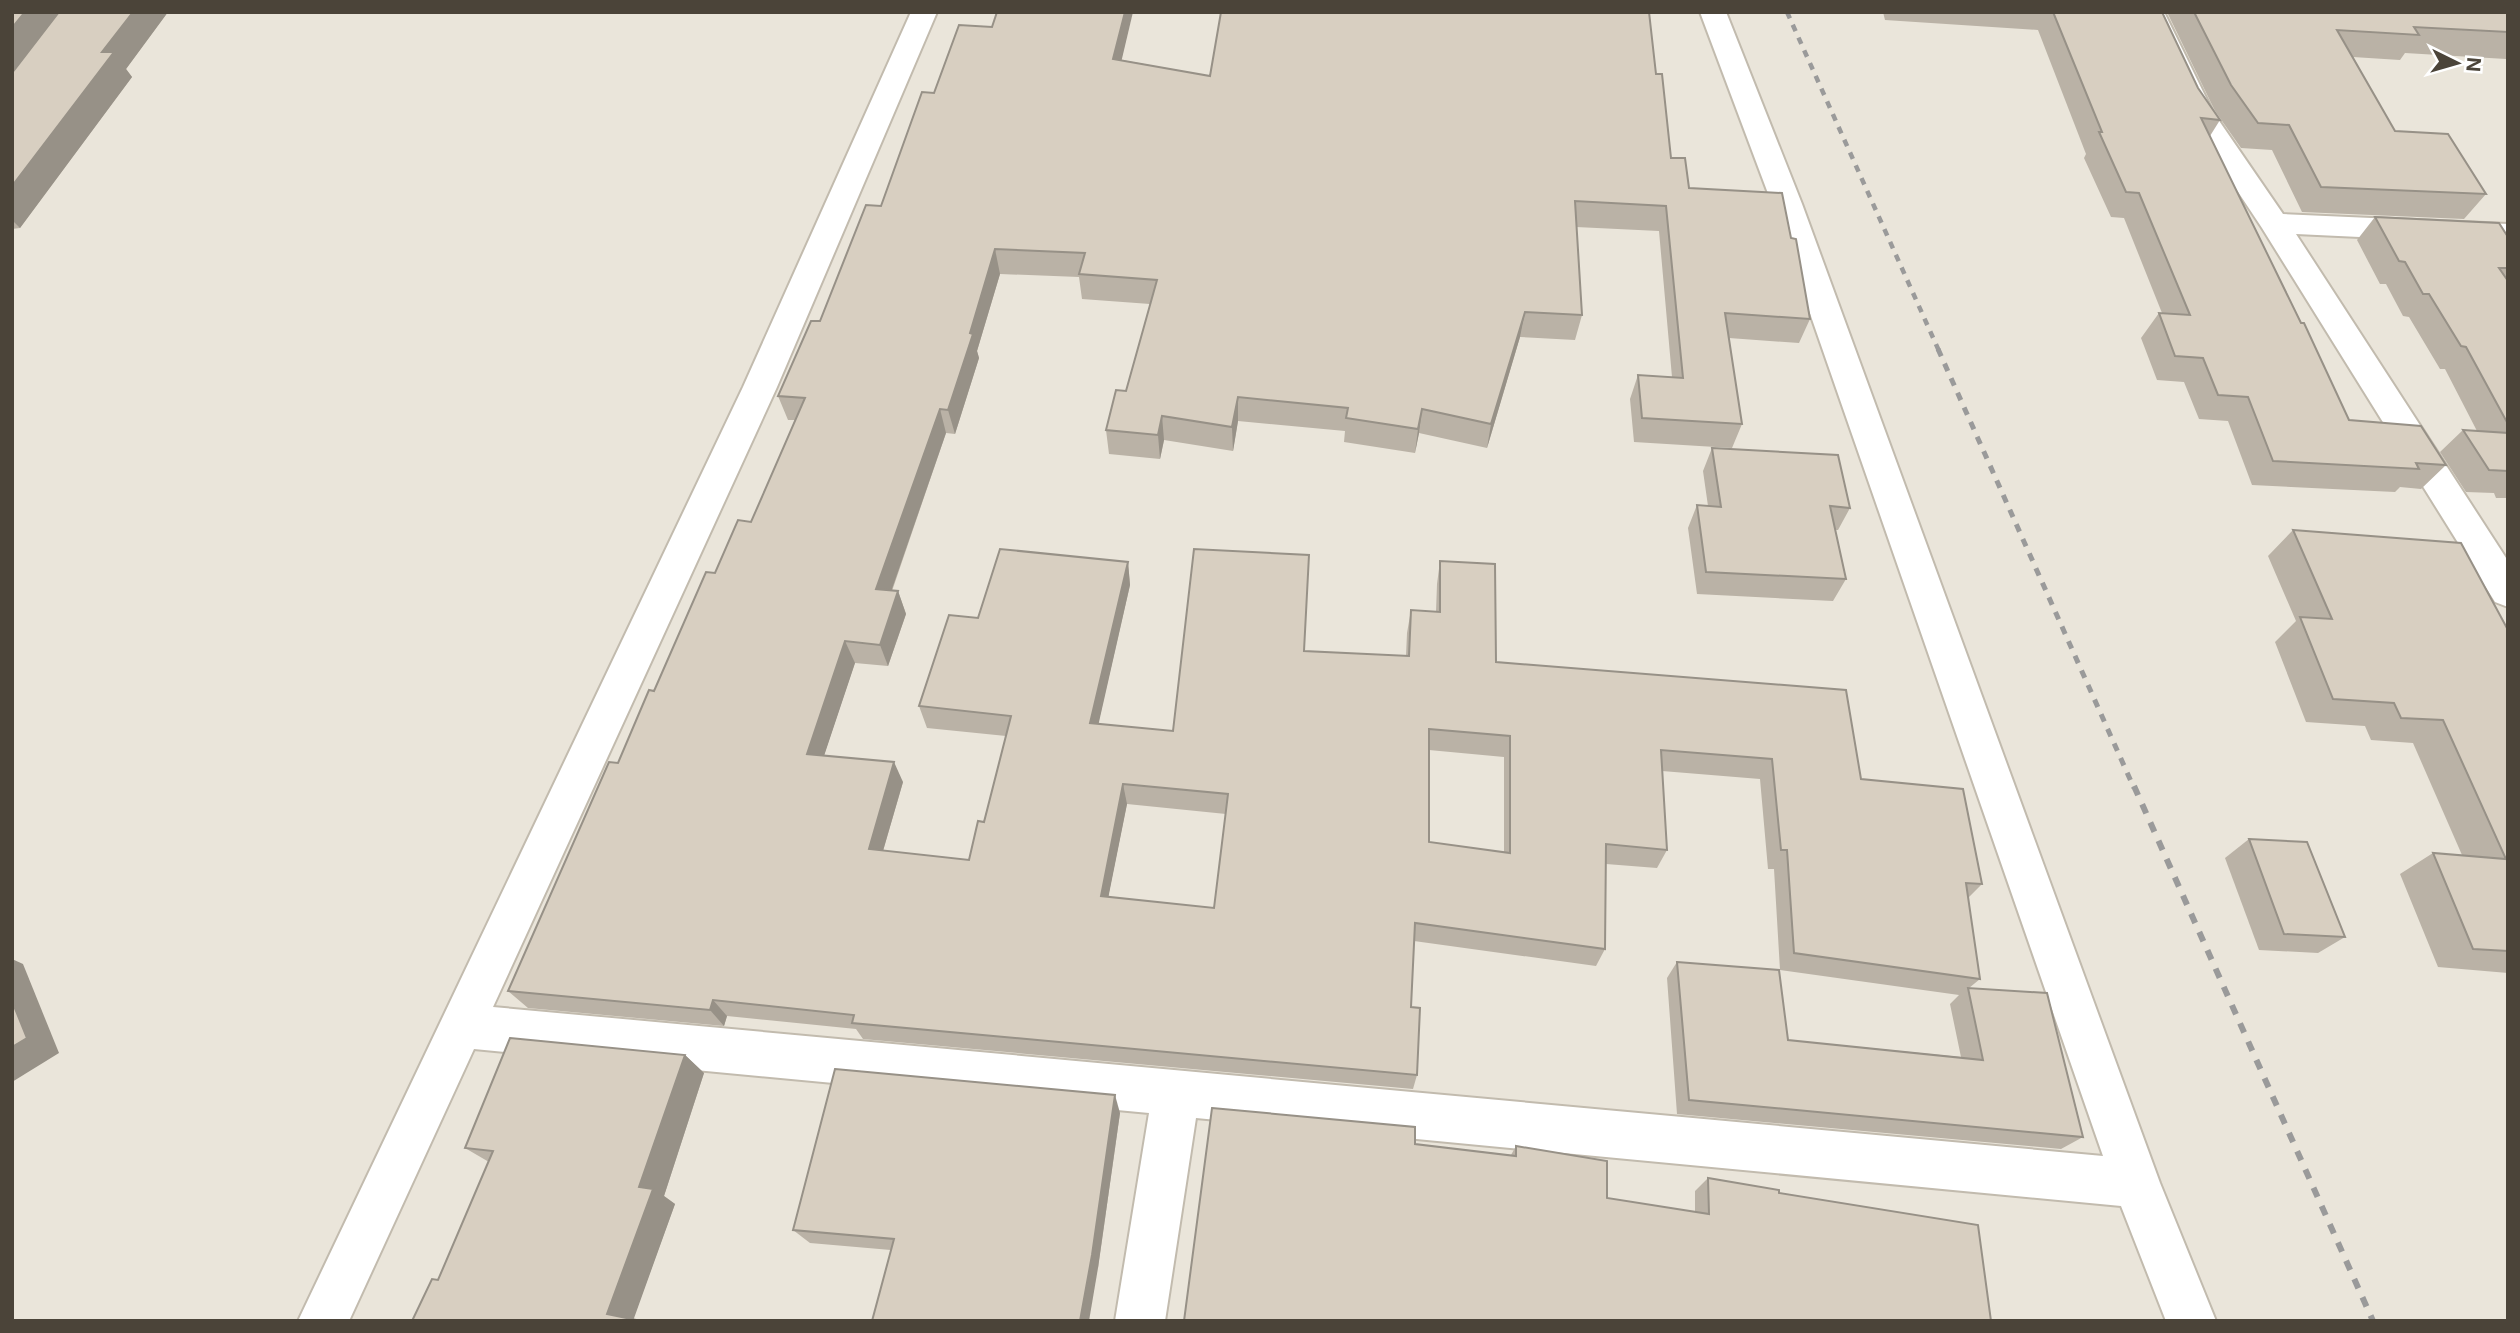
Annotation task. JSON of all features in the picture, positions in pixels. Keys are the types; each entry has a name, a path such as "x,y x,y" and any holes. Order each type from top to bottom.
{"street":[{"path":"323,1321 760,387 924,12"},
{"path":"1713,12 1787,204 2136,1183 2191,1321"},
{"path":"2151,12 2199,112 2274,223 2508,592"},
{"path":"2274,223 2508,234"},
{"path":"461,1026 2136,1183"},
{"path":"1140,1321 1176,1093"}],"shaded area":[{"path":"12,12 2508,12 2508,1321 12,1321"}],"building":[{"path":"12,12 25,12 12,28"},
{"path":"59,12 133,12 102,52 114,52 12,186 12,73"},
{"path":"997,12 1125,12 1113,59 1210,76 1221,12 1649,12 1656,74 1662,74 1671,158 1685,158 1689,188 1782,193 1791,238 1796,239 1810,319 1725,313 1742,424 1642,418 1638,375 1683,378 1666,206 1575,201 1582,315 1525,312 1491,424 1422,409 1418,429 1346,418 1348,408 1238,397 1232,427 1162,416 1158,435 1106,430 1116,390 1126,391 1157,280 1079,274 1085,253 995,249 970,333 973,334 948,410 940,409 876,589 898,591 880,645 845,641 807,754 894,762 869,849 969,860 978,821 984,822 1011,716 919,706 949,615 978,618 1000,549 1128,562 1090,723 1173,731 1194,549 1309,555 1304,651 1409,656 1411,610 1440,612 1440,561 1495,564 1496,662 1846,690 1861,779 1963,789 1982,884 1966,883 1980,979 1794,953 1787,850 1781,850 1772,759 1661,750 1667,850 1606,844 1605,949 1415,923 1411,1007 1420,1008 1417,1075 852,1023 854,1015 713,1000 710,1010 508,991 609,762 618,763 649,690 654,691 706,572 715,573 738,520 751,522 805,398 778,396 811,321 820,321 866,205 881,206 922,92 934,93 959,25 992,27","holes":["1429,729 1510,736 1510,853 1429,842","1123,784 1228,794 1214,908 1101,896"]},
{"path":"2053,12 2162,12 2198,88 2220,120 2201,118 2301,323 2304,323 2349,420 2421,426 2446,465 2416,463 2419,469 2273,461 2248,397 2218,395 2203,358 2175,356 2159,313 2190,315 2139,193 2126,192 2099,132 2102,132"},
{"path":"2194,12 2508,12 2508,32 2414,27 2419,35 2337,30 2395,131 2448,134 2486,194 2321,187 2289,125 2258,123 2231,85"},
{"path":"2375,217 2499,223 2508,237 2508,268 2499,268 2508,281 2508,424 2466,347 2461,346 2429,294 2423,294 2405,262 2399,261"},
{"path":"2463,430 2508,433 2508,471 2489,470"},
{"path":"1712,448 1838,455 1850,508 1830,506 1846,579 1706,572 1697,505 1721,507"},
{"path":"2293,530 2461,543 2508,630 2508,951 2473,949 2433,853 2506,859 2443,720 2401,718 2394,703 2333,699 2300,617 2332,619"},
{"path":"2249,839 2307,842 2345,937 2284,934"},
{"path":"1677,962 1779,970 1788,1040 1983,1060 1968,988 2047,993 2083,1137 1689,1100"},
{"path":"12,1001 27,1038 12,1047"},
{"path":"510,1038 685,1055 639,1187 653,1189 607,1314 641,1321 412,1321 432,1279 438,1280 493,1151 465,1148"},
{"path":"835,1069 1115,1095 1080,1321 872,1321 894,1239 793,1230"},
{"path":"1212,1108 1415,1127 1415,1144 1516,1156 1516,1146 1607,1161 1607,1198 1709,1214 1708,1178 1779,1190 1779,1193 1978,1225 1991,1321 1184,1321"}],"railway":[{"path":"1787,12 1939,351"},
{"path":"1938,349 2134,788"},
{"path":"2134,786 2373,1321"}]}
